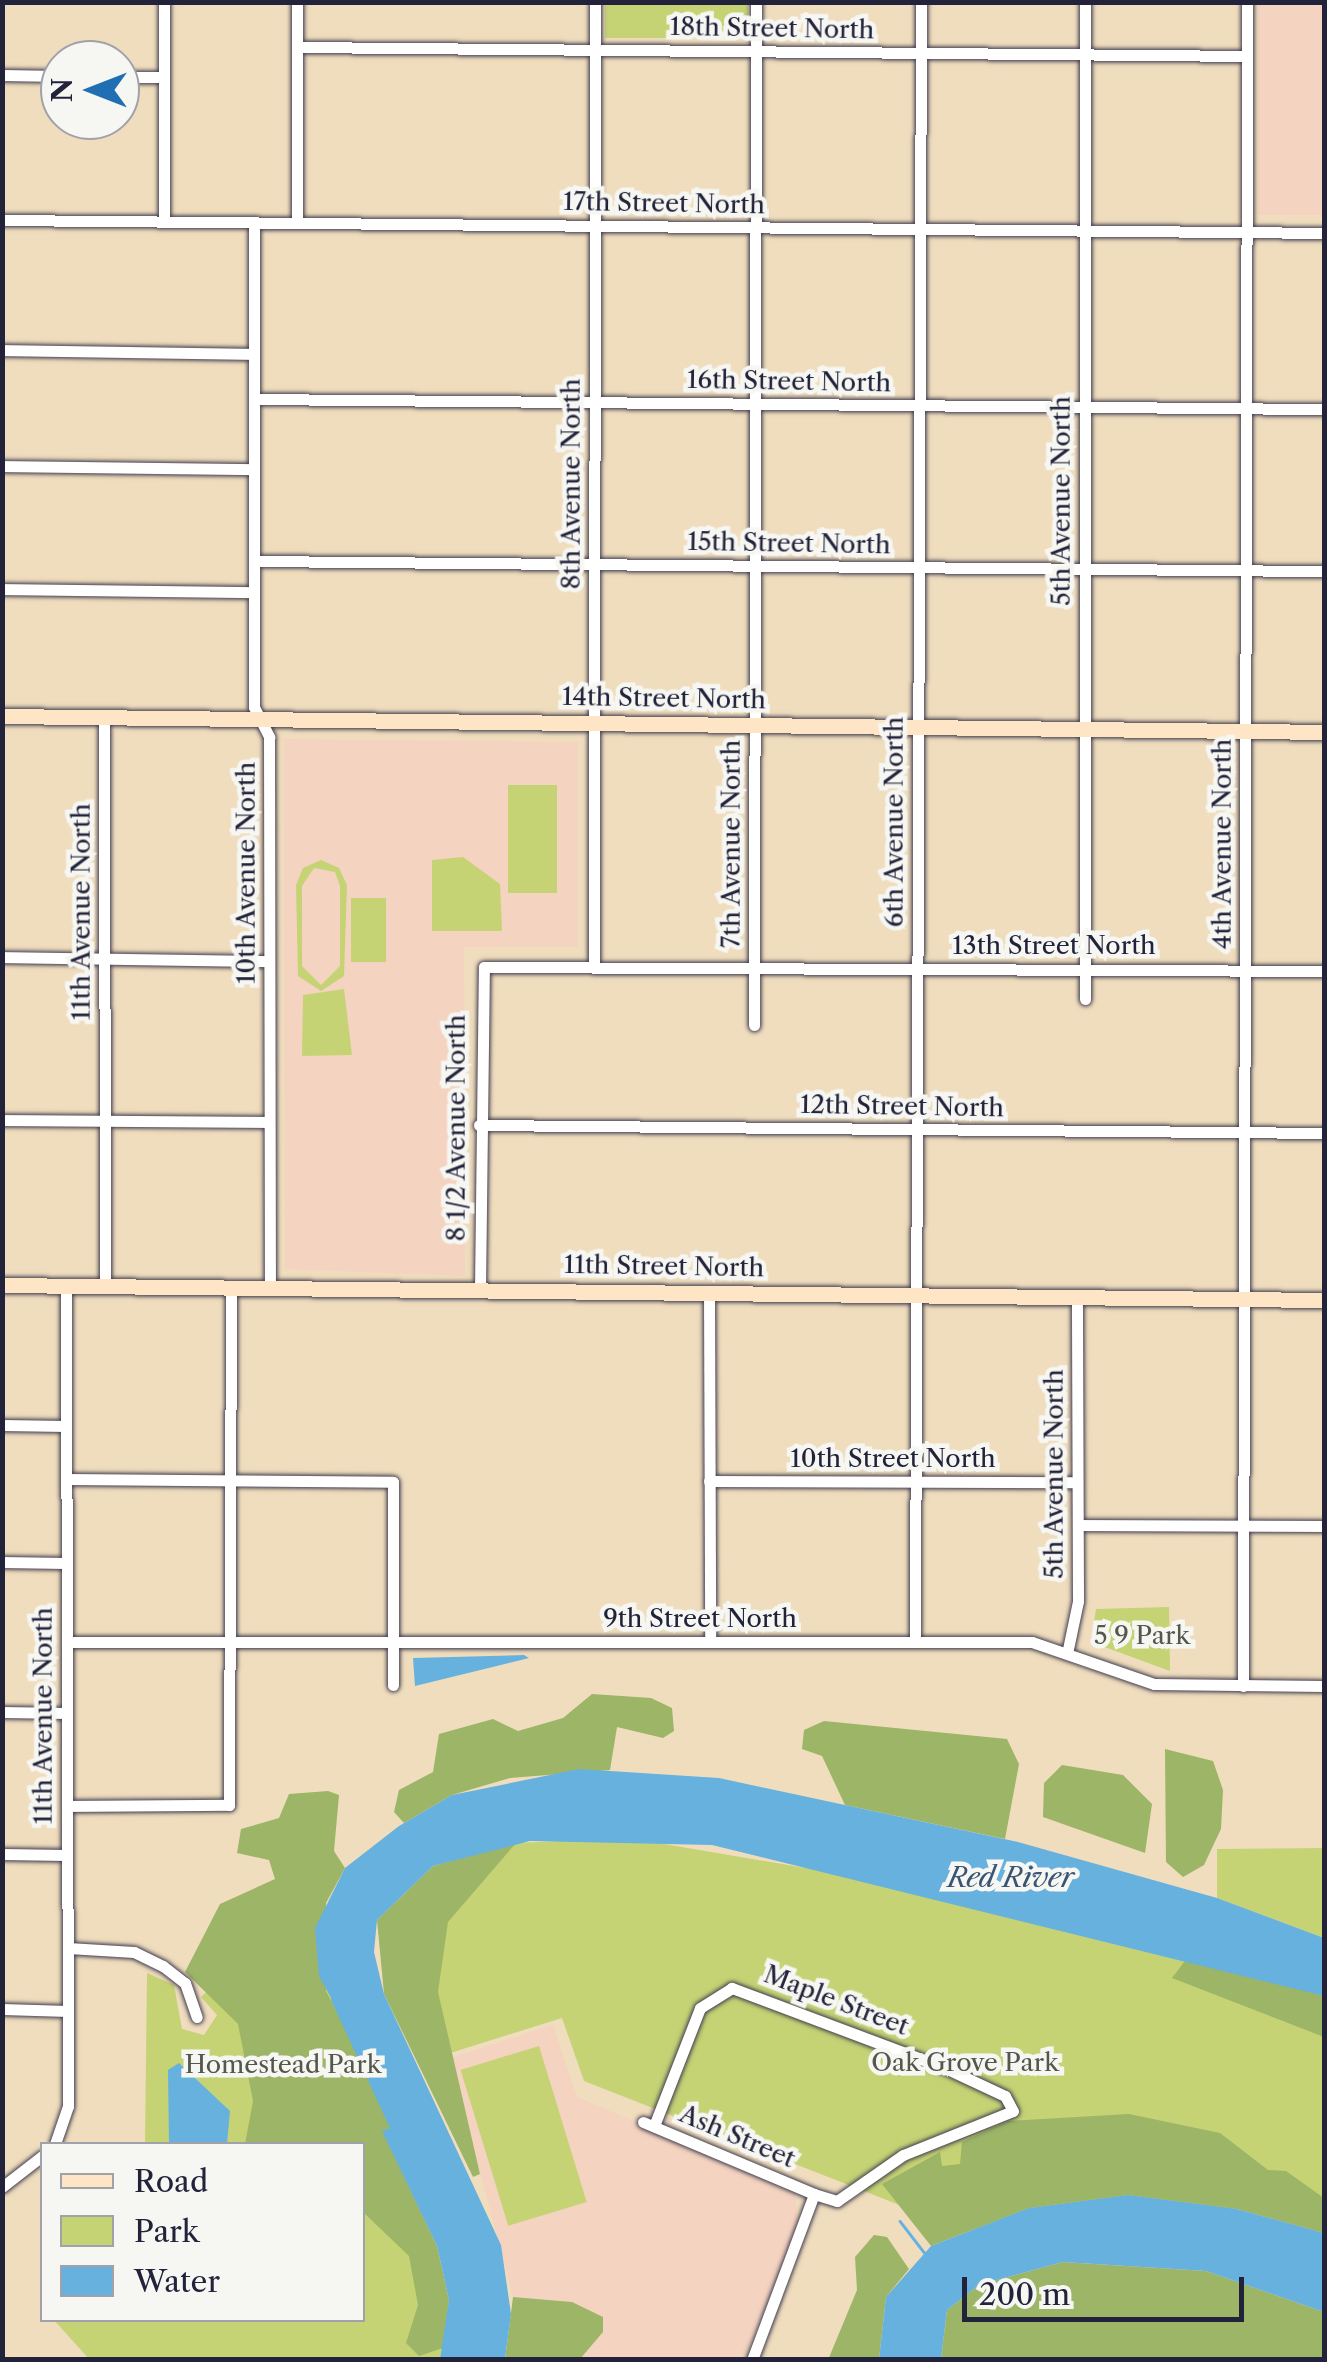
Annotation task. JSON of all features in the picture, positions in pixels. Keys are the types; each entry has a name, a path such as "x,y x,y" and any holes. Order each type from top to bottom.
{"street":[{"path":"164,2 164,221"},
{"path":"297,2 297,223"},
{"name":"8th Avenue North","path":"594,965 595,2"},
{"name":"7th Avenue North","path":"754,1025 756,2"},
{"name":"6th Avenue North","path":"915,1642 921,2"},
{"name":"5th Avenue North","path":"1085,2 1085,999"},
{"name":"4th Avenue North","path":"1243,1686 1248,2"},
{"name":"18th Street North","path":"297,47 1247,56"},
{"path":"2,75 40,76"},
{"path":"140,77 163,77"},
{"name":"17th Street North","path":"2,220 1324,233"},
{"name":"10th Avenue North","path":"254,222 254,592 261,720 269,738 270,1286"},
{"path":"2,350 254,354"},
{"name":"16th Street North","path":"254,399 1324,409"},
{"path":"2,466 254,468"},
{"name":"15th Street North","path":"254,561 1324,571"},
{"path":"2,588 254,592"},
{"name":"14th Street North","path":"2,716 1324,732"},
{"name":"11th Avenue North","path":"104,718 105,1286"},
{"path":"2,958 269,960"},
{"name":"13th Street North","path":"484,967 1324,971"},
{"name":"8 1/2 Avenue North","path":"480,1290 479,1126 484,967"},
{"path":"2,1120 270,1122"},
{"name":"12th Street North","path":"479,1126 1324,1133"},
{"name":"11th Street North","path":"2,1285 1324,1300"},
{"name":"11th Avenue North","path":"56,2142 68,2106 66,1285"},
{"path":"67,1806 229,1806 232,1286"},
{"path":"709,1292 710,1642"},
{"name":"5th Avenue North","path":"1068,1649 1078,1525 1077,1297"},
{"path":"2,1424 66,1426"},
{"path":"67,1479 394,1482 393,1685"},
{"name":"10th Street North","path":"709,1481 1078,1482"},
{"path":"1078,1525 1324,1526"},
{"path":"2,1562 66,1563"},
{"name":"9th Street North","path":"67,1642 915,1642 1068,1649 1154,1684 1324,1686"},
{"path":"2,1712 66,1713"},
{"path":"2,1854 67,1856"},
{"path":"68,1948 134,1952 163,1966 185,1983 197,2017"},
{"name":"Maple Street","path":"648,2124 700,2008 718,1991 744,1989 974,2081 1013,2111 903,2154 842,2200 814,2194"},
{"path":"2,2009 68,2011"},
{"name":"Ash Street","path":"648,2124 814,2194"},
{"path":"2,2187 40,2158"},
{"path":"752,2360 814,2194"}],"shaded area":[{"path":"1258,3 1324,3 1324,215 1258,215"},
{"path":"284,739 578,742 578,947 464,947 465,1276 285,1269"},
{"path":"553,2025 577,2097 795,2189 798,2230 743,2359 580,2359 603,2332 572,2302 513,2297 450,2058"}],"green space":[{"path":"605,3 748,3 748,38 605,38"},
{"path":"508,785 557,785 557,893 508,893"},
{"path":"463,857 500,884 502,931 432,931 432,860"},
{"path":"321,860 339,868 347,885 344,976 321,991 298,976 296,885 303,868","holes":["314,868 335,872 340,886 340,966 321,985 302,966 302,886"]},
{"path":"351,898 386,898 386,962 351,962"},
{"path":"344,989 352,1055 302,1056 303,995"},
{"name":"5 9 Park","path":"1169,1607 1170,1671 1091,1642 1096,1609"},
{"path":"592,1694 651,1698 672,1708 674,1731 663,1738 617,1727 610,1770 510,1778 452,1795 404,1823 394,1812 399,1790 433,1772 439,1734 493,1719 518,1731 563,1718"},
{"path":"824,1721 1007,1739 1019,1764 1005,1839 845,1805 822,1756 802,1749 804,1730"},
{"path":"1165,1749 1213,1761 1223,1790 1221,1829 1204,1865 1183,1877 1166,1862"},
{"path":"1062,1765 1123,1775 1152,1804 1145,1853 1043,1817 1044,1783"},
{"path":"328,1791 339,1795 334,1851 345,1868 326,1903 326,1991 397,2126 383,2131 437,2246 449,2300 443,2348 419,2356 406,2343 418,2305 409,2256 365,2214 365,2142 245,2142 253,2101 238,2024 185,1972 220,1904 275,1879 269,1860 237,1853 241,1829 279,1818 289,1794"},
{"name":"Oak Grove Park","path":"629,1838 882,1881 1324,1996 1324,2233 1237,2209 963,2230 584,2081 562,2018 447,2054 425,1910 516,1843"},
{"path":"516,1843 448,1922 438,1992 480,2174 473,2177 384,1994 377,1920 433,1866"},
{"path":"1324,1848 1324,1938 1217,1898 1217,1849"},
{"path":"1187,1958 1324,1996 1324,2037 1172,1978"},
{"name":"Homestead Park","path":"317,1961 449,2300 440,2359 89,2359 56,2322 365,2322 365,2142 145,2142 147,1973 174,1985 182,2029 204,2035 217,2015 201,1997 207,1991"},
{"path":"539,2046 587,2202 508,2226 461,2070"},
{"path":"1129,2114 1220,2133 1268,2170 1286,2171 1324,2198 1324,2233 1237,2209 1128,2195 1029,2208 931,2246 882,2184 940,2152 942,2166 960,2164 962,2142 1008,2121"},
{"path":"874,2235 887,2237 909,2269 886,2297 879,2359 828,2360 857,2290 855,2257"},
{"path":"1063,2262 1206,2271 1324,2312 1324,2359 941,2359 947,2310 979,2285"},
{"path":"513,2297 572,2302 603,2317 603,2332 580,2359 505,2360"}],"water":[{"path":"524,1655 529,1658 415,1686 413,1658"},
{"name":"Red River","path":"579,1769 719,1778 1018,1842 1217,1898 1324,1938 1324,1996 712,1845 530,1841 433,1866 377,1920 374,1952 384,1994 501,2245 511,2314 505,2359 440,2359 449,2300 437,2246 382,2131 396,2126 385,2097 319,1976 315,1928 345,1868 399,1826 452,1795"},
{"path":"179,2063 230,2111 227,2142 169,2142 168,2070"},
{"path":"1128,2195 1237,2209 1324,2233 1324,2312 1206,2271 1063,2262 979,2285 947,2310 941,2359 879,2359 886,2297 931,2246 1029,2208"}],"waterway":[{"path":"340,1998 398,2124"},
{"path":"900,2221 927,2256"}]}
